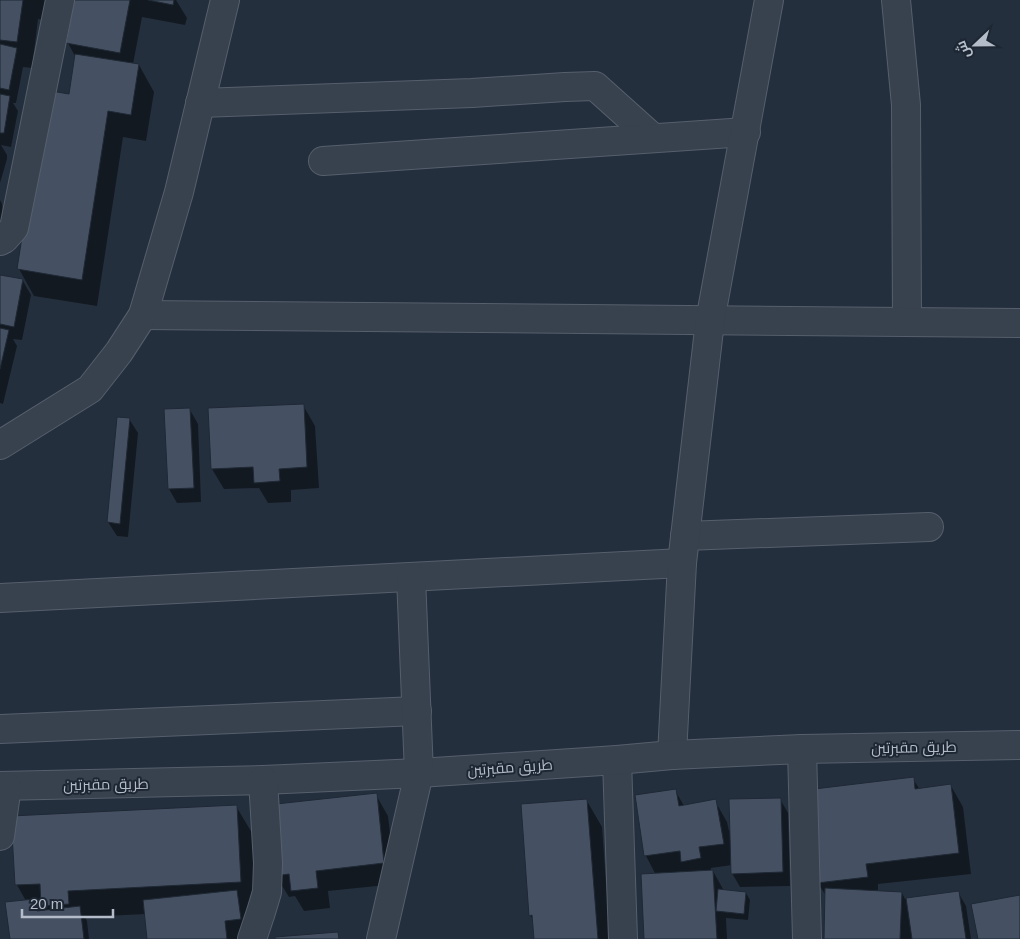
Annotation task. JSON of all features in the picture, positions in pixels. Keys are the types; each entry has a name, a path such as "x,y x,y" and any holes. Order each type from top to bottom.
{"street":[{"path":"0,241 14,228 60,0"},
{"path":"0,445 90,389 119,352 143,315 179,192 225,0"},
{"path":"672,755 682,563 710,321 770,0"},
{"path":"896,0 906,105 907,322"},
{"path":"200,103 472,93 596,86 653,138"},
{"path":"324,161 746,132"},
{"path":"143,315 1020,323"},
{"path":"685,536 929,527"},
{"path":"0,598 682,563"},
{"path":"381,939 419,773 411,577"},
{"path":"0,728 417,711"},
{"name":"طريق مقبرتين","path":"4,786 264,780 419,773 672,755 802,749 1020,745"},
{"path":"802,749 807,939"},
{"path":"618,760 623,939"},
{"path":"252,939 266,892 268,863 264,780"},
{"path":"0,836 4,786"}],"building":[{"path":"0,0 23,0 17,42 0,40"},
{"path":"74,0 130,0 120,53 66,43"},
{"path":"148,0 174,0 173,5"},
{"path":"0,44 17,48 9,90 0,88"},
{"path":"75,54 139,64 131,115 108,111 82,280 17,269 45,90 69,94"},
{"path":"0,94 10,96 4,133 0,133"},
{"path":"0,275 23,279 14,327 0,324"},
{"path":"0,328 9,330 0,369"},
{"path":"304,404 307,467 279,469 280,481 254,483 253,467 211,469 208,408"},
{"path":"190,408 194,488 168,489 164,409"},
{"path":"117,417 130,418 120,524 107,522"},
{"path":"914,777 915,789 951,784 959,853 866,864 868,877 817,883 806,790"},
{"path":"676,789 679,806 716,799 724,844 699,847 701,858 681,862 680,851 644,856 635,795"},
{"path":"377,793 384,863 316,871 318,888 291,891 289,874 275,876 267,805"},
{"path":"781,798 783,872 731,874 729,799"},
{"path":"587,799 598,939 534,939 532,915 529,916 521,804"},
{"path":"237,805 241,882 68,891 69,904 41,906 40,884 15,885 11,816"},
{"path":"713,870 717,939 644,939 641,874"},
{"path":"825,888 902,892 900,939 824,939"},
{"path":"718,889 746,892 744,914 716,911"},
{"path":"237,890 241,919 225,921 227,939 147,939 143,900"},
{"path":"959,891 966,939 912,939 906,898"},
{"path":"1020,895 1020,939 978,939 971,904"},
{"path":"35,899 37,911 80,906 84,939 10,939 5,902"},
{"path":"338,932 339,939 275,939 275,937"}]}
